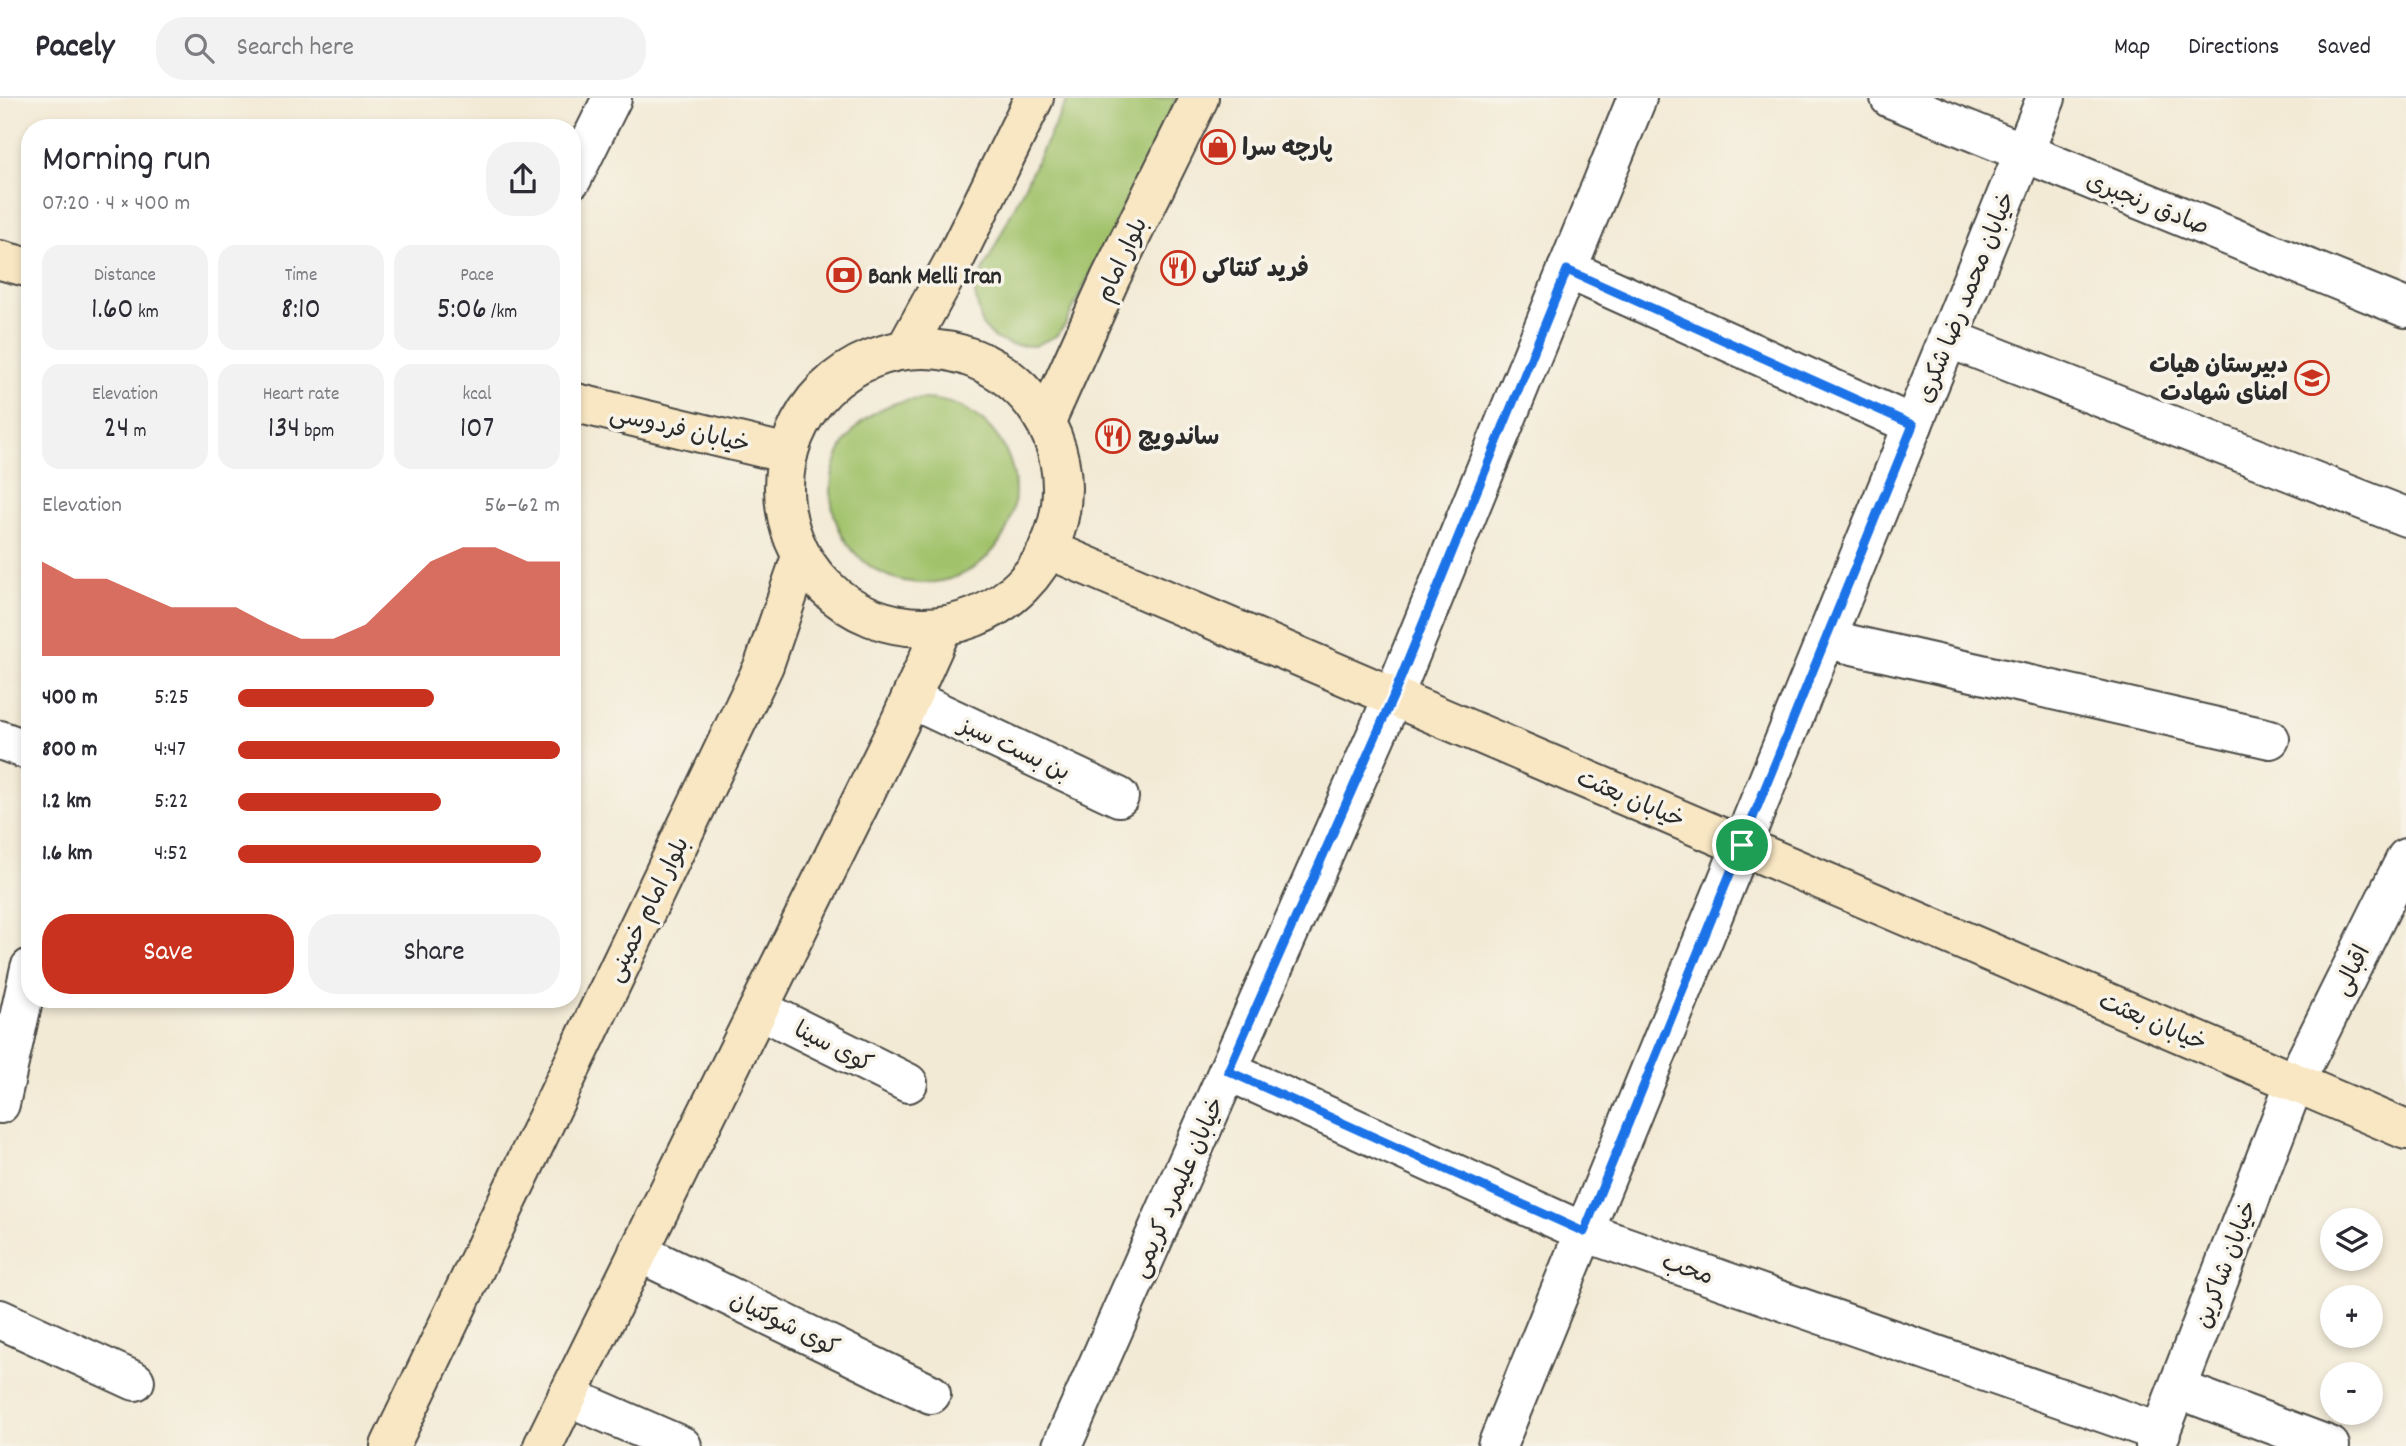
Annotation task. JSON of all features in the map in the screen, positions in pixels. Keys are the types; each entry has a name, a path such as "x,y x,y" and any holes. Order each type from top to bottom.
{"main road":[{"path":"905,349 955,260 1034,98"},
{"name":"بلوار امام","path":"1046,421 1110,279 1199,98"},
{"path":"0,260 21,266"},
{"path":"905,349 947,350 987,364 1021,388 1046,421 1062,463 1062,507 1050,550 1023,586 986,613 943,626 901,626 862,613 827,590 801,558 786,518 783,479 788,454 810,406 836,378 868,360 905,349"},
{"name":"خیابان فردوسی","path":"581,404 788,454"},
{"name":"خیابان بعثت","path":"1050,550 2406,1130"},
{"name":"بلوار امام خمینی","path":"390,1446 764,664 801,558"},
{"path":"543,1446 911,699 943,626"}],"street":[{"path":"581,161 612,98"},
{"name":"خیابان علیمرد کریمی","path":"1062,1446 1393,697 1637,98"},
{"name":"صادق رنجبری","path":"1890,98 2406,308"},
{"name":"خیابان محمد رضا شکری","path":"1497,1446 2046,98"},
{"path":"1567,270 1913,425"},
{"path":"1948,338 2406,517"},
{"path":"1826,639 2270,739"},
{"name":"بن بست سبز","path":"911,699 1119,797"},
{"path":"0,740 21,748"},
{"name":"اقبالی","path":"2295,1082 2406,858"},
{"path":"0,1104 9,1023 21,992"},
{"name":"کوی سینا","path":"759,1009 908,1083"},
{"name":"محب","path":"1228,1071 1584,1232 2158,1439"},
{"name":"خیابان شاکرین","path":"2158,1439 2295,1082"},
{"name":"کوی شوکتیان","path":"638,1252 931,1394"},
{"path":"0,1319 135,1381"},
{"path":"2178,1388 2330,1446"},
{"path":"567,1396 682,1446"}],"green space":[{"path":"1068,98 1177,98 1065,325 1056,336 1034,346 1011,345 994,338 982,325 974,289"},
{"path":"923,399 958,406 988,426 1008,456 1015,491 1008,526 988,556 958,576 923,583 888,576 858,556 838,526 831,491 838,456 858,426 888,406"}],"place":[{"name":"پارچه سرا","path":"1218,147"},
{"name":"فرید کنتاکی","path":"1178,268"},
{"name":"Bank Melli Iran","path":"844,275"},
{"name":"دبیرستان هیات امنای شهادت","path":"2312,378"},
{"name":"ساندویچ","path":"1113,436"}],"route":[{"path":"1567,270 1913,425 1742,845 1584,1232 1228,1071 1393,697 1567,270"}]}
